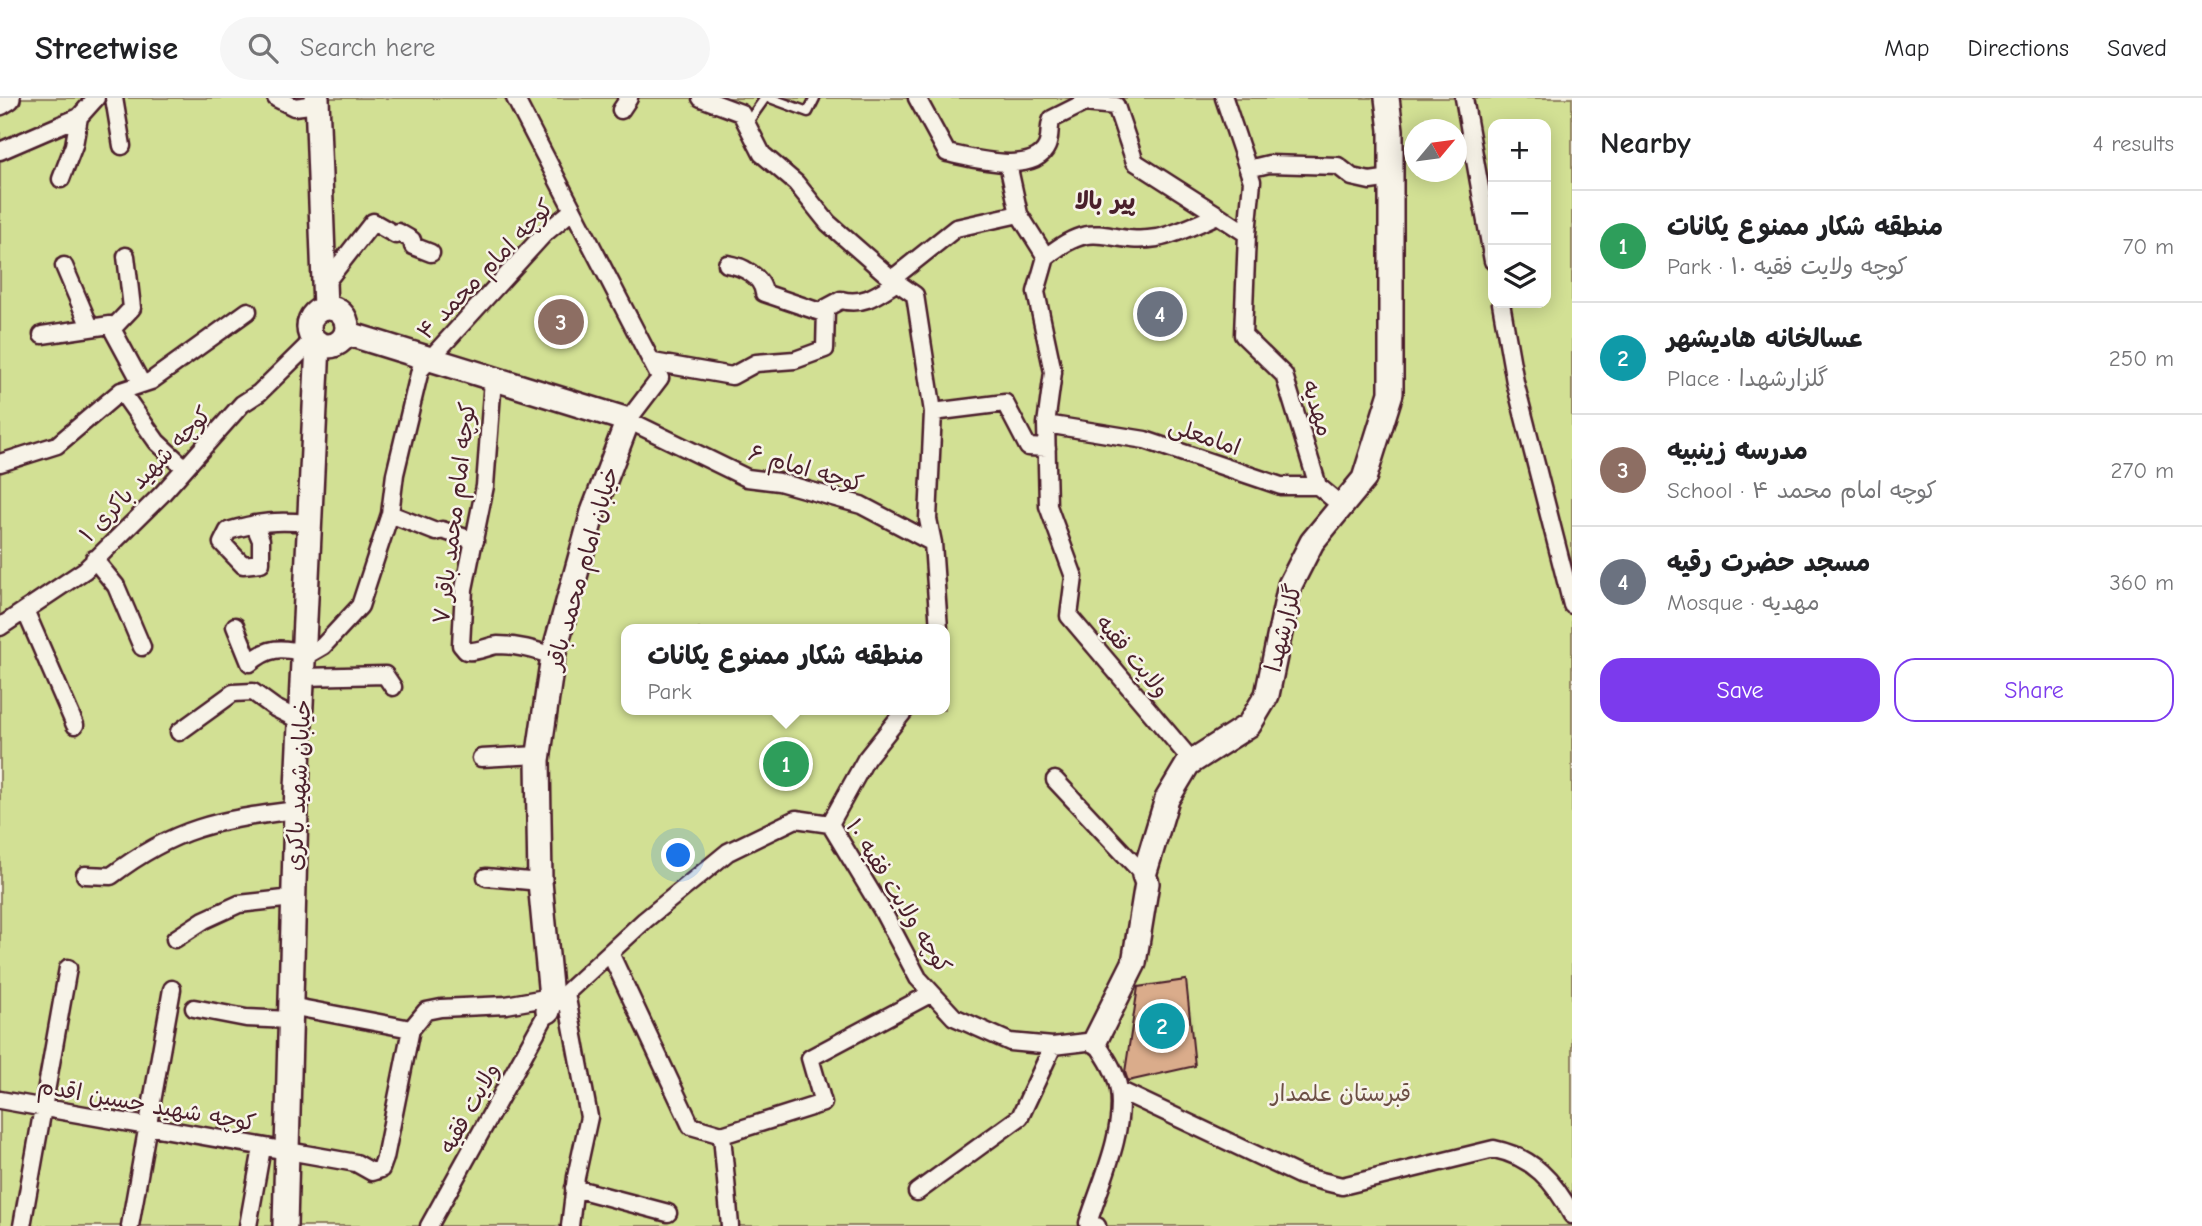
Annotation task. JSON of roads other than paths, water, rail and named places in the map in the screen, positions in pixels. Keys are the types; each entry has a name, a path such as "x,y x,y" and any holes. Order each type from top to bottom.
{"main road":[{"path":"0,103 8,98"},
{"name":"گلزارشهدا","path":"1095,1041 1134,963 1147,883 1144,875 1167,799 1192,761 1250,725 1268,695 1290,585 1312,542 1364,479 1391,393 1391,130 1387,98"},
{"path":"317,101 323,298 309,321 309,331 316,342 335,345 346,333 347,325 340,312 323,298"},
{"path":"346,333 628,420"},
{"name":"خیابان شهید باکری","path":"285,1226 296,810 316,342"},
{"name":"خیابان امام محمد باقر","path":"555,1000 540,882 539,755 553,656 593,512 628,420"}],"street":[{"path":"0,151 24,143 79,117 96,98"},
{"path":"114,98 121,146"},
{"path":"276,98 294,107 317,101"},
{"path":"515,98 660,378 628,420"},
{"path":"701,98 741,113 748,122 762,154 796,183 828,223 894,281 915,295 933,412 928,519 933,543 939,624"},
{"path":"916,98 947,153 1009,164 1040,156 1047,146 1052,119 1084,101 1116,106 1135,162 1247,234"},
{"name":"مهدیه","path":"1224,98 1252,181 1243,335 1284,375 1318,486"},
{"path":"1464,98 1490,245"},
{"path":"61,179 74,145 79,117"},
{"path":"1009,164 1019,214 1046,257 1083,234 1103,234 1138,240 1161,237 1218,215"},
{"path":"1248,169 1269,164 1338,166 1352,177 1370,181 1391,178"},
{"name":"کوچه امام محمد ۴","path":"304,663 360,606 390,513 396,474 420,370 544,234 573,210"},
{"path":"653,362 732,376 756,363 795,360 825,349 826,308 841,300 853,303 866,301 894,281 956,228 1019,214"},
{"path":"323,298 373,222 396,235 398,232 412,240 412,246 430,253"},
{"path":"114,327 132,308 126,256"},
{"name":"ولایت فقیه","path":"1046,257 1036,292 1054,372 1046,425 1048,506 1074,577 1069,616 1192,761"},
{"path":"727,264 744,266 764,287 764,293 826,314"},
{"path":"64,266 90,327"},
{"path":"1502,308 1515,382 1572,605"},
{"path":"0,463 57,445 121,391 142,384 248,312"},
{"path":"42,335 106,324 114,327 142,384"},
{"name":"کوچه شهید باکری ۱","path":"0,627 85,570 185,468 242,404 259,393 316,342"},
{"name":"کوچه امام محمد باقر ۷","path":"493,379 485,485 464,589 461,645 466,652 496,645 525,647 553,656"},
{"path":"121,391 157,442 185,468"},
{"path":"933,412 1005,403 1028,447 1047,448"},
{"name":"کوچه امام ۶","path":"628,420 747,478 779,482 860,505 933,543"},
{"name":"امامعلی","path":"1046,425 1145,440 1280,486 1318,486"},
{"path":"1318,486 1342,506"},
{"path":"390,513 436,532 442,530 475,541"},
{"path":"254,524 271,520 308,523"},
{"path":"94,559 116,586 142,647"},
{"path":"25,611 75,725"},
{"path":"236,626 250,663 265,650 283,647 304,663 385,675 393,688"},
{"path":"179,732 233,693 253,692 275,708 301,720"},
{"path":"830,824 866,759 901,715"},
{"path":"481,758 539,755"},
{"path":"1055,779 1144,875"},
{"path":"85,875 111,876 144,851 183,832 216,821 296,810"},
{"name":"کوچه ولایت فقیه ۱۰","path":"555,1000 645,920 728,852 796,819 830,824 882,910 918,978 954,1017 1010,1042 1053,1046 1095,1041"},
{"path":"486,877 540,882"},
{"path":"175,939 204,920 239,904 293,898"},
{"path":"610,953 691,1126 722,1135 823,1103 810,1058 932,993"},
{"path":"22,1226 68,968"},
{"path":"130,1226 173,989"},
{"path":"194,1008 246,1018 290,1013 411,1029 426,1011 441,1007 506,1006 555,1000 589,1117 570,1226"},
{"name":"ولایت فقیه","path":"429,1226 555,1000"},
{"name":"کوچه شهید حسین اقدم","path":"0,1100 356,1163 372,1172 381,1169 385,1158 411,1029"},
{"path":"1090,1225 1117,1132 1119,1090 1111,1063 1095,1041"},
{"path":"917,1192 1020,1117 1053,1046"},
{"path":"1119,1090 1301,1176 1342,1186 1494,1149 1512,1153 1530,1161 1548,1177 1572,1216"},
{"path":"722,1135 730,1226"},
{"path":"248,1226 262,1148"},
{"path":"575,1188 667,1213"}],"lane":[{"path":"748,122 767,98 808,112 815,98"}],"place":[{"name":"مسجد حضرت رقیه","path":"1160,314"},
{"name":"مدرسه زینبیه","path":"561,322"},
{"name":"منطقه شکار ممنوع یکانات","path":"786,764"},
{"name":"عسالخانه هادیشهر","path":"1162,1026"}],"district":[{"name":"پیر بالا","path":"1105,201"}],"park label":[{"name":"قبرستان علمدار","path":"1341,1093"}]}
